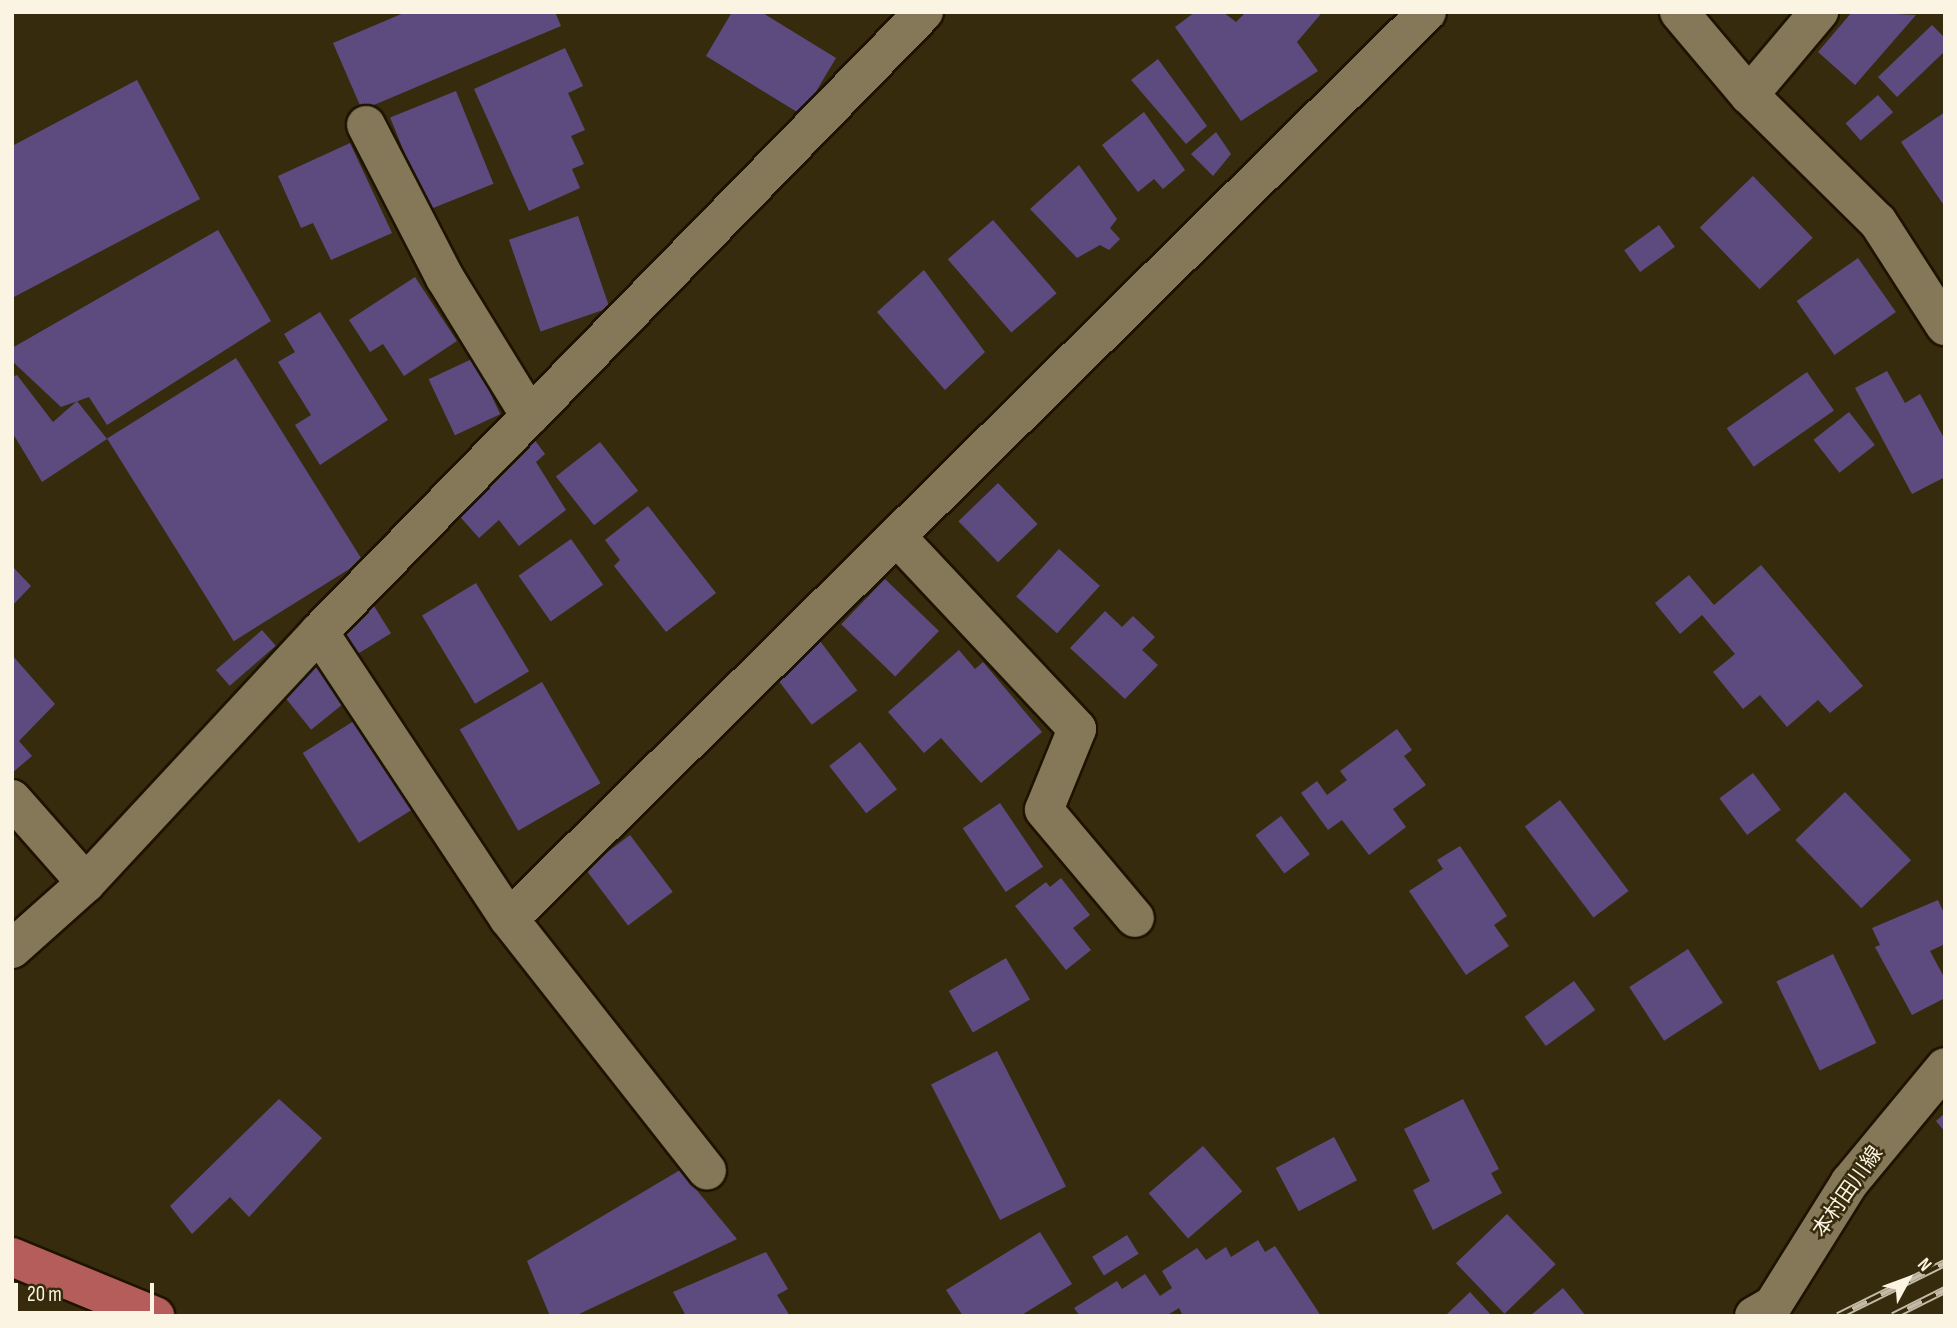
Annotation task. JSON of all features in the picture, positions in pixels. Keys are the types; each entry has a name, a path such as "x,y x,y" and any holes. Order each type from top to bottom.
{"main road":[{"path":"12,1257 155,1316"}],"street":[{"path":"12,949 86,883 319,632 924,12"},
{"path":"509,919 1427,12"},
{"path":"1679,12 1749,95 1878,222 1945,326"},
{"path":"1749,95 1819,12"},
{"path":"366,125 445,278 530,416"},
{"path":"897,537 1077,729 1044,810 1135,918"},
{"path":"319,632 509,919 708,1171"},
{"path":"12,799 86,883"},
{"name":"本村田川線","path":"1768,1312 1850,1182 1945,1068"}],"building":[{"path":"406,12 555,12 561,26 362,110 333,43"},
{"path":"732,12 761,12 836,58 802,115 706,56"},
{"path":"1195,12 1223,12 1236,22 1246,12 1319,12 1320,15 1297,42 1318,71 1241,121 1175,27"},
{"path":"1852,12 1916,15 1855,85 1818,52"},
{"path":"1932,25 1945,38 1945,51 1897,97 1878,77"},
{"path":"565,48 583,86 568,93 585,130 571,136 584,164 572,169 580,188 529,211 474,89"},
{"path":"1158,59 1207,126 1186,144 1131,80"},
{"path":"137,80 200,199 12,298 12,146"},
{"path":"456,91 493,184 428,210 390,118"},
{"path":"1878,95 1893,112 1861,141 1846,123"},
{"path":"1144,112 1185,170 1163,189 1154,179 1138,192 1102,145"},
{"path":"1945,112 1945,207 1901,142"},
{"path":"1216,132 1231,154 1213,176 1191,154"},
{"path":"350,143 392,233 331,260 313,223 301,228 278,176"},
{"path":"1079,165 1117,219 1110,228 1120,239 1109,250 1100,245 1077,258 1030,209"},
{"path":"1753,176 1813,238 1760,289 1700,227"},
{"path":"578,216 610,308 541,331 509,240"},
{"path":"993,220 1057,293 1011,333 948,259"},
{"path":"1659,225 1675,247 1640,272 1624,250"},
{"path":"218,230 271,321 107,425 89,397 61,407 12,361 12,348"},
{"path":"1858,258 1896,312 1834,355 1797,301"},
{"path":"924,270 985,352 945,390 877,312"},
{"path":"415,277 457,341 404,376 383,344 370,352 349,320"},
{"path":"320,312 388,420 320,465 295,425 311,415 278,362 295,352 284,334"},
{"path":"236,358 363,561 234,641 107,439"},
{"path":"474,358 500,414 455,435 429,379"},
{"path":"1887,371 1905,403 1920,394 1945,440 1945,477 1912,494 1855,388"},
{"path":"1807,372 1834,411 1754,467 1727,428"},
{"path":"17,375 53,422 77,401 107,439 42,482 12,432 12,377"},
{"path":"1849,412 1875,445 1839,473 1814,440"},
{"path":"534,439 545,454 536,462 566,510 519,546 499,520 479,538 455,511"},
{"path":"600,442 638,491 594,525 556,476"},
{"path":"998,483 1038,524 998,562 958,521"},
{"path":"648,506 716,593 666,632 614,566 620,560 605,540"},
{"path":"571,539 603,585 551,622 519,576"},
{"path":"1059,549 1100,586 1057,633 1016,597"},
{"path":"1761,565 1863,686 1830,713 1818,700 1787,727 1760,695 1743,709 1713,672 1735,654 1702,615 1680,634 1655,603 1689,575 1714,605"},
{"path":"12,566 31,586 12,606"},
{"path":"885,579 939,631 895,676 841,624"},
{"path":"476,583 529,671 475,704 422,615"},
{"path":"374,606 391,633 352,658 335,630"},
{"path":"1105,611 1122,627 1133,616 1155,637 1142,650 1158,665 1125,699 1070,648"},
{"path":"262,630 276,646 230,686 216,670"},
{"path":"820,641 857,691 812,725 774,675"},
{"path":"959,650 975,669 983,662 1042,732 981,783 941,738 924,753 888,712"},
{"path":"12,655 55,704 19,741 32,756 12,773"},
{"path":"318,665 347,701 311,730 282,694"},
{"path":"542,682 600,783 518,831 460,730"},
{"path":"357,719 413,809 359,843 303,753"},
{"path":"1397,729 1412,750 1404,756 1426,785 1393,809 1406,827 1369,855 1342,820 1328,830 1301,793 1317,781 1327,795 1347,780 1340,771"},
{"path":"860,742 897,789 866,813 829,766"},
{"path":"1753,773 1781,810 1747,835 1719,798"},
{"path":"1845,792 1911,860 1861,908 1795,840"},
{"path":"1560,800 1629,891 1593,918 1525,826"},
{"path":"1000,803 1043,867 1006,892 963,828"},
{"path":"1281,816 1310,854 1284,874 1255,835"},
{"path":"630,835 673,892 628,925 585,869"},
{"path":"1460,846 1507,916 1494,925 1509,946 1466,975 1409,891 1443,869 1437,860"},
{"path":"1061,878 1090,915 1073,928 1091,950 1066,970 1015,906 1046,882 1050,887"},
{"path":"1938,900 1945,915 1945,944 1930,951 1945,979 1945,998 1912,1015 1875,947 1880,945 1872,928"},
{"path":"1688,949 1723,1003 1664,1041 1629,987"},
{"path":"1833,954 1876,1043 1820,1071 1776,982"},
{"path":"1006,958 1030,1000 973,1033 949,991"},
{"path":"1574,981 1595,1010 1546,1046 1525,1017"},
{"path":"997,1051 1066,1186 1000,1220 931,1085"},
{"path":"279,1099 322,1138 249,1217 230,1197 192,1234 170,1206"},
{"path":"1463,1099 1499,1169 1491,1173 1502,1193 1433,1230 1413,1190 1430,1181 1404,1129"},
{"path":"1945,1113 1945,1132 1936,1121"},
{"path":"1334,1137 1357,1180 1299,1211 1276,1168"},
{"path":"1203,1146 1242,1191 1188,1239 1149,1193"},
{"path":"680,1170 737,1239 575,1316 550,1316 527,1261"},
{"path":"1507,1214 1556,1264 1505,1314 1456,1263"},
{"path":"1040,1232 1072,1284 1020,1316 963,1316 946,1290"},
{"path":"1127,1235 1139,1254 1104,1275 1092,1257"},
{"path":"1258,1240 1265,1252 1275,1246 1321,1316 1183,1316 1179,1308 1166,1316 1080,1316 1074,1308 1117,1281 1122,1289 1145,1274 1160,1296 1172,1288 1162,1271 1197,1248 1206,1260 1226,1247 1231,1257"},
{"path":"766,1252 788,1289 777,1295 790,1316 686,1316 673,1292"},
{"path":"1563,1288 1586,1316 1530,1316"},
{"path":"1470,1292 1492,1316 1445,1316"}],"railway":[{"path":"1838,1316 1945,1263"},
{"path":"1893,1316 1945,1290"}]}
